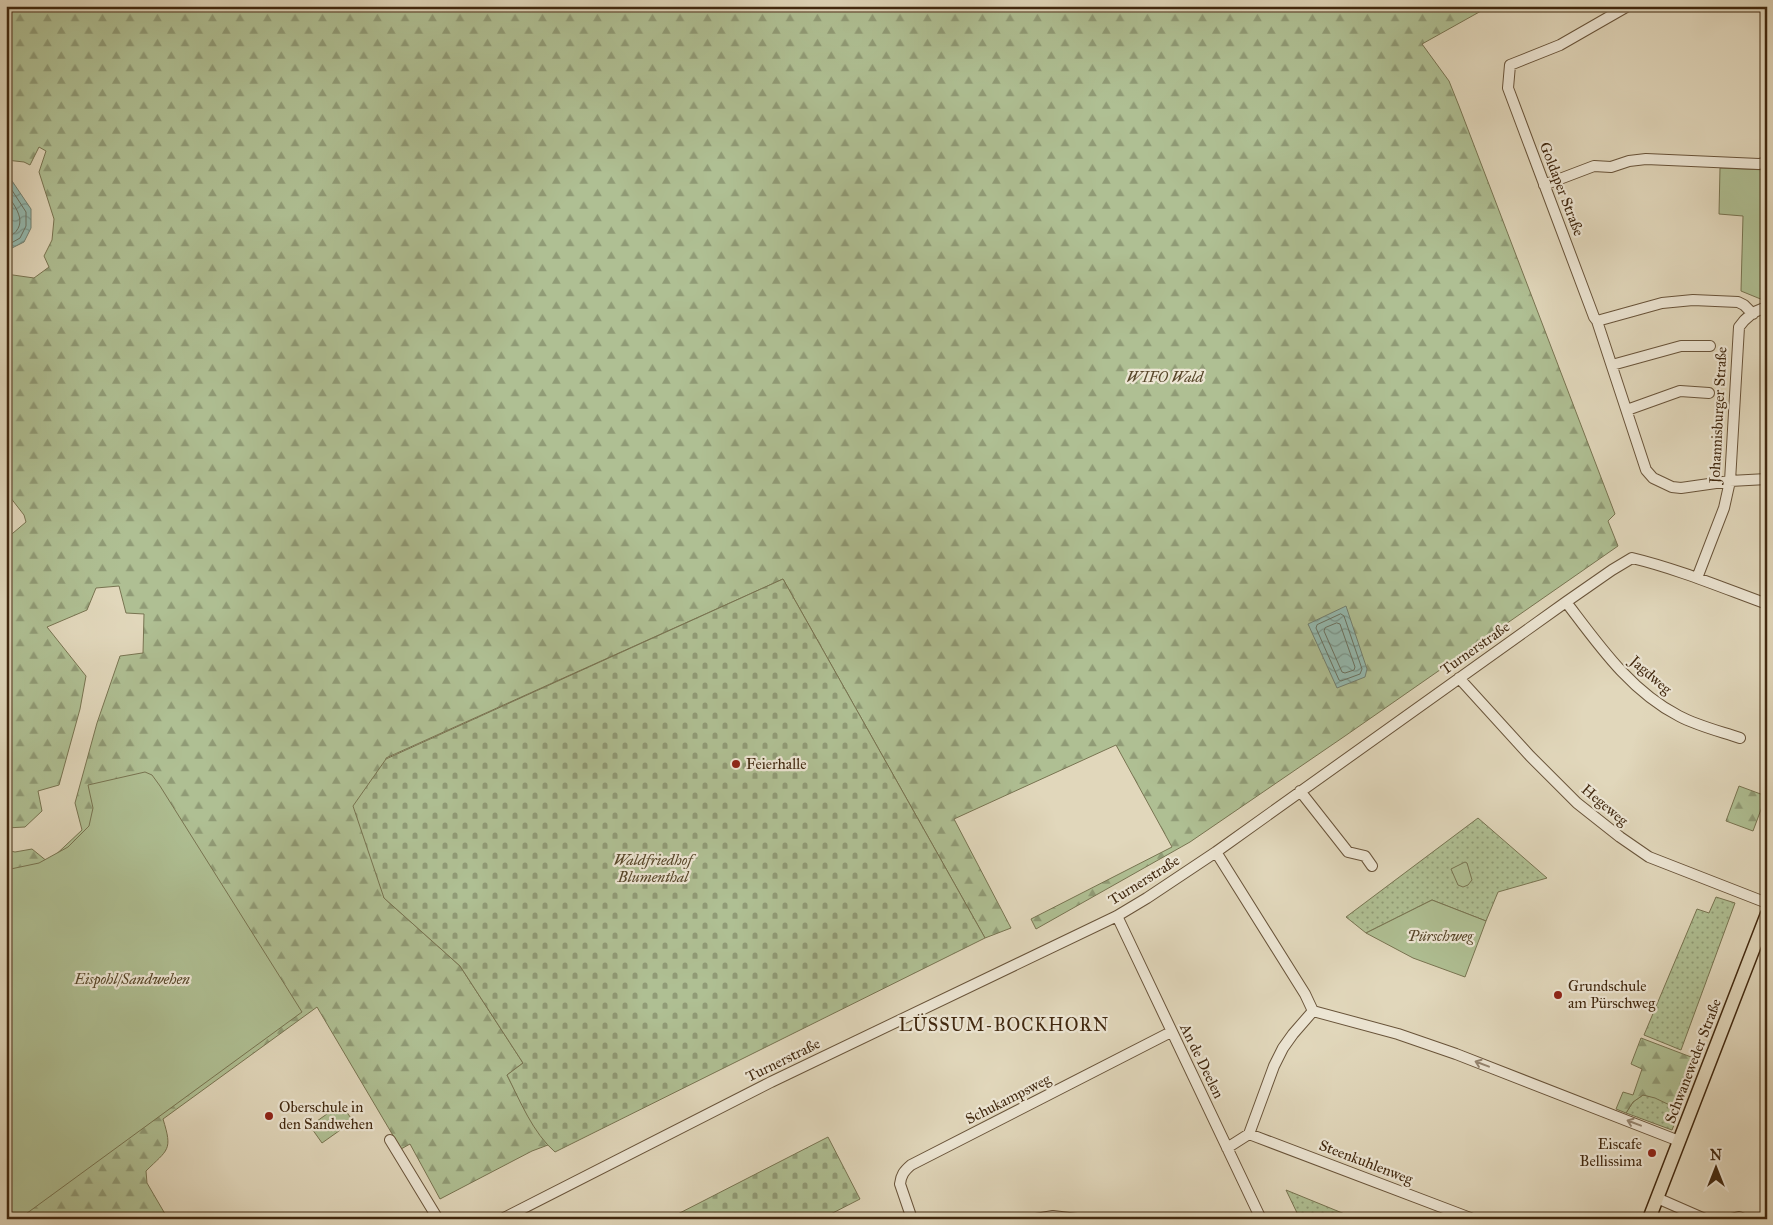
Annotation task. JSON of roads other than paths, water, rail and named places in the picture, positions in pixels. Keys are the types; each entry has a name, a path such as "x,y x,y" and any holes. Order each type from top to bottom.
{"main road":[{"name":"Schwaneweder Straße","path":"1649,1219 1764,930 1767,914"}],"street":[{"name":"Goldaper Straße","path":"1628,6 1560,45 1510,65 1508,88 1594,317 1598,321 1646,470 1653,478 1672,487 1681,488 1730,481 1767,479"},
{"path":"1544,185 1594,166 1610,167 1629,161 1646,159 1759,164 1767,162"},
{"path":"1598,321 1662,303 1693,300 1738,302 1753,314 1764,308 1767,309"},
{"name":"Johannisburger Straße","path":"1697,578 1724,508 1730,481 1737,333 1742,322 1753,314"},
{"path":"1612,365 1680,346 1710,346"},
{"path":"1627,410 1680,391 1709,392"},
{"name":"Turnerstraße","path":"502,1219 771,1082 1116,916 1147,898 1216,852 1458,678 1632,558 1697,578 1767,604"},
{"name":"Jagdweg","path":"1566,602 1609,657 1660,705 1695,723 1740,738"},
{"name":"Hegeweg","path":"1458,678 1530,756 1577,802 1620,837 1649,858 1767,903"},
{"path":"1300,791 1348,852 1365,856 1372,866"},
{"path":"1216,852 1313,1011 1398,1034 1679,1140"},
{"name":"An de Deelen","path":"1116,916 1261,1219"},
{"path":"1227,1148 1249,1134 1274,1066 1283,1048 1313,1011"},
{"name":"Schukampsweg","path":"912,1219 900,1184 904,1172 911,1166 1171,1032"},
{"name":"Steenkuhlenweg","path":"1249,1134 1473,1219"},
{"path":"390,1140 438,1219"},
{"path":"1657,1198 1705,1219"},
{"path":"1036,1219 1053,1216 1077,1219"},
{"path":"1731,1219 1739,1217 1744,1219"}],"water":[{"path":"6,172 31,209 31,228 24,242 6,251"},
{"path":"1346,606 1367,669 1365,677 1337,688 1308,624"}],"place":[{"name":"Feierhalle","path":"736,764"},
{"name":"Grundschule am Pürschweg","path":"1558,995"},
{"name":"Oberschule in den Sandwehen","path":"269,1116"},
{"name":"Eiscafe Bellissima","path":"1652,1153"}],"district":[{"name":"LÜSSUM-BOCKHORN","path":"1004,1025"}],"park label":[{"name":"WIFO Wald","path":"1165,377"},
{"name":"Waldfriedhof Blumenthal","path":"653,868"},
{"name":"Pürschweg","path":"1440,936"},
{"name":"Eispohl/Sandwehen","path":"132,979"}]}
